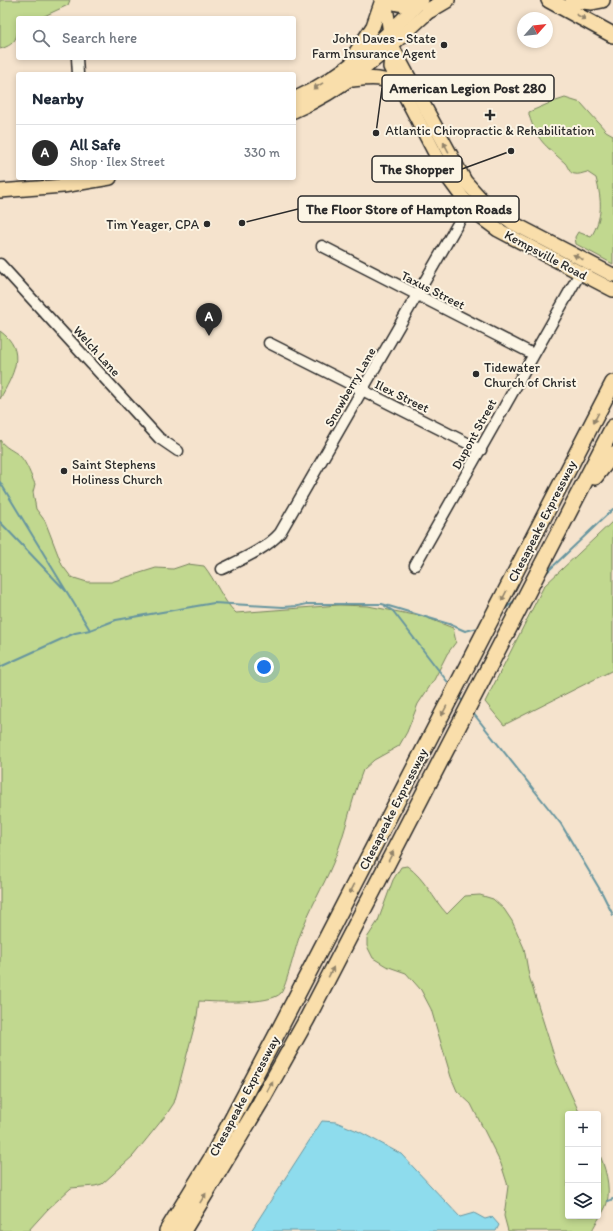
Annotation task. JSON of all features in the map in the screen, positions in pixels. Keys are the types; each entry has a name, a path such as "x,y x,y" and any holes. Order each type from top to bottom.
{"highway":[{"path":"428,3 447,0"},
{"path":"549,0 613,35"},
{"path":"573,0 592,2 602,0"},
{"name":"Chesapeake Expressway","path":"167,1231 211,1159 280,1028 613,383"},
{"name":"Chesapeake Expressway","path":"183,1231 246,1128 307,1019 613,427"},
{"path":"534,581 586,491 613,454"}],"main road":[{"path":"384,0 392,46"},
{"path":"346,76 370,31 384,0"},
{"path":"390,0 399,5 428,3"},
{"path":"296,111 319,100 346,76 390,32 428,3"},
{"path":"296,98 346,76 392,46 428,3"},
{"name":"Kempsville Road","path":"392,46 390,67 400,89 448,178 469,206 498,230 613,290"},
{"name":"Kempsville Road","path":"392,46 465,181 479,196 493,210 513,223 613,275"},
{"path":"346,76 381,78 390,81 400,89"},
{"path":"0,191 89,180"}],"street":[{"path":"77,60 78,72"},
{"name":"Snowberry Lane","path":"222,569 263,547 274,540 280,533 469,206 479,196"},
{"name":"Taxus Street","path":"322,246 417,296 533,354"},
{"name":"Welch Lane","path":"0,264 155,434 164,443 178,451"},
{"name":"Dupont Street","path":"414,565 481,450 533,354 580,273"},
{"name":"Ilex Street","path":"269,343 481,450"}],"green space":[{"path":"0,0 70,0 68,5 44,16 16,16 16,38 6,47 0,49"},
{"path":"565,98 581,103 606,131 613,135 613,264 576,244 575,237 578,232 591,237 598,223 600,202 596,178 587,172 578,174 571,173 565,163 542,142 535,131 529,115 529,112"},
{"path":"0,331 9,339 14,347 16,355 13,372 0,399"},
{"path":"0,440 20,456 27,466 35,484 33,492 36,509 45,521 62,565 71,577 87,582 111,582 156,568 173,569 188,564 204,566 231,608 236,613 339,605 368,606 425,617 453,628 456,642 447,654 434,680 418,704 407,732 399,746 374,760 363,770 338,852 298,940 286,983 281,993 275,997 255,1001 199,1001 197,1016 174,1103 166,1115 133,1156 102,1184 71,1188 48,1209 28,1231 0,1231"},
{"path":"613,521 613,670 504,725 485,702 544,586"},
{"path":"407,866 414,871 447,914 465,896 480,895 493,899 504,909 512,921 524,948 529,976 555,1059 579,1111 565,1111 565,1219 599,1219 592,1231 508,1231 504,1216 508,1186 501,1164 471,1104 457,1091 451,1077 431,1009 421,990 406,973 386,966 373,958 367,946 367,938 378,921 393,880 401,867"},
{"path":"601,1158 608,1183 607,1203 601,1215"}],"water":[{"path":"322,1121 336,1122 360,1132 401,1154 460,1217 474,1213 485,1219 492,1217 499,1225 496,1231 251,1231"}],"waterway":[{"path":"0,482 90,630"},
{"path":"545,574 613,509"},
{"path":"0,522 66,591"},
{"path":"504,610 515,600"},
{"path":"0,667 75,633 90,630 116,620 214,603 283,607 307,604 382,604 449,624 465,631 478,628"},
{"path":"385,606 393,611 450,685"},
{"path":"459,697 463,702"},
{"path":"473,713 561,824 602,893 613,915"},
{"path":"608,1201 613,1199"}],"place":[{"name":"John Daves - State Farm Insurance Agent","path":"444,45"},
{"name":"Atlantic Chiropractic & Rehabilitation","path":"490,115"},
{"name":"American Legion Post 280","path":"376,133"},
{"name":"The Shopper","path":"511,151"},
{"name":"The Floor Store of Hampton Roads","path":"242,223"},
{"name":"Tim Yeager, CPA","path":"207,224"},
{"name":"All Safe","path":"209,336"},
{"name":"Tidewater Church of Christ","path":"476,374"},
{"name":"Saint Stephens Holiness Church","path":"64,471"}]}
